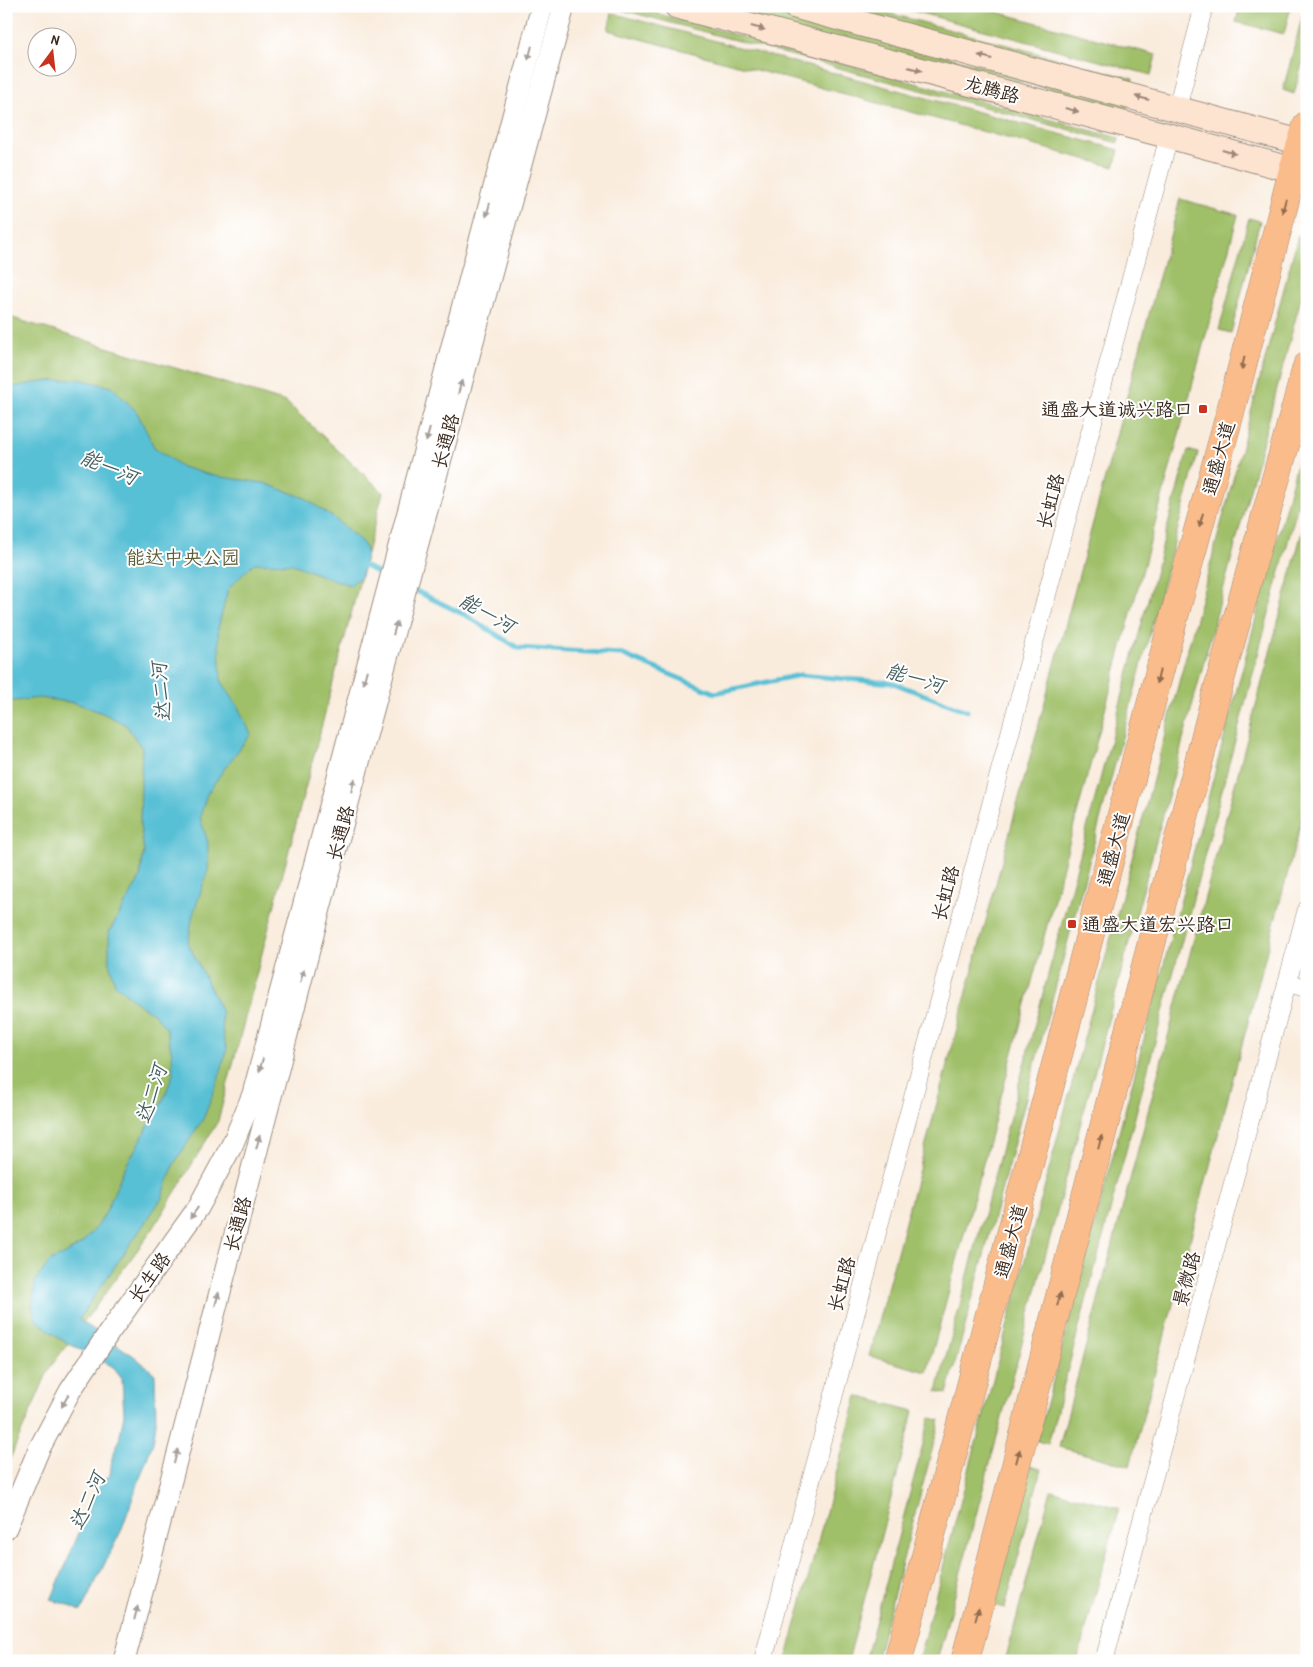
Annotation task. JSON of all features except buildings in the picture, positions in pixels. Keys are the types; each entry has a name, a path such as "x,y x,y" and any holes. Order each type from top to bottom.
{"main road":[{"name":"龙腾路","path":"677,6 1300,172"},
{"name":"龙腾路","path":"795,6 1177,108 1305,137"},
{"name":"通盛大道","path":"898,1661 1171,628 1300,172 1305,137"},
{"path":"965,1661 1215,699 1307,366"}],"street":[{"name":"长通路","path":"274,1018 542,6"},
{"name":"长通路","path":"124,1661 175,1457 289,1023 499,239 564,6"},
{"path":"1177,108 1204,6"},
{"name":"长虹路","path":"763,1661 1169,136"},
{"name":"景微路","path":"1104,1661 1307,909"},
{"path":"1287,983 1307,988"},
{"name":"长生路","path":"6,1528 39,1448 70,1391 108,1334 198,1208 228,1151 252,1094 274,1018"}],"green space":[{"path":"620,6 629,6 1119,138 1118,143 619,9"},
{"path":"702,6 729,6 825,24 1128,105 1126,110 980,71 908,61"},
{"path":"833,6 862,6 1133,79 1131,86"},
{"path":"895,6 975,6 1156,55 1151,75"},
{"path":"1240,6 1291,6 1284,34 1236,22"},
{"path":"1305,6 1307,6 1307,46 1294,94 1283,90"},
{"path":"612,13 1119,150 1114,167 608,30"},
{"path":"1180,199 1238,215 927,1372 869,1356"},
{"path":"1249,218 1260,221 1231,333 1219,330"},
{"path":"1298,236 1307,239 1307,276 937,1661 918,1661"},
{"name":"能达中央公园","path":"6,316 286,402 383,492 218,1121 153,1229 49,1369 6,1468"},
{"path":"1307,426 1307,470 1048,1444 1037,1441"},
{"path":"1188,450 1198,453 947,1394 937,1391"},
{"path":"1307,513 1307,800 1130,1466 1059,1447"},
{"path":"857,1396 914,1411 848,1661 786,1661"},
{"path":"930,1418 940,1420 876,1661 865,1661"},
{"path":"1030,1466 1041,1469 1005,1608 993,1605"},
{"path":"1051,1490 1119,1508 1077,1661 1005,1661"}],"water":[{"name":"达二河","path":"79,379 112,387 137,412 154,447 182,467 214,476 264,483 305,498 335,519 363,543 367,553 361,577 350,585 293,564 254,563 228,589 218,629 221,680 237,705 251,734 207,794 200,817 208,843 208,870 193,915 188,943 221,1010 223,1036 227,1049 218,1081 204,1117 174,1164 162,1198 79,1320 134,1356 155,1374 156,1423 153,1442 121,1531 81,1611 51,1600 98,1487 110,1475 112,1458 119,1440 124,1414 122,1379 112,1366 60,1339 36,1320 32,1307 35,1281 50,1261 81,1244 97,1227 106,1212 123,1171 163,1100 173,1074 172,1054 166,1028 153,1013 137,1003 115,984 109,962 109,932 140,878 144,851 140,825 142,748 126,725 105,714 76,703 39,698 6,702 6,387 45,381"}],"waterway":[{"name":"能一河","path":"358,563 387,577"},
{"name":"能一河","path":"410,588 467,616 518,648 621,654 715,693 800,675 893,683 967,711"}],"place":[{"name":"通盛大道诚兴路口","path":"1203,409"},
{"name":"通盛大道宏兴路口","path":"1072,924"}]}
